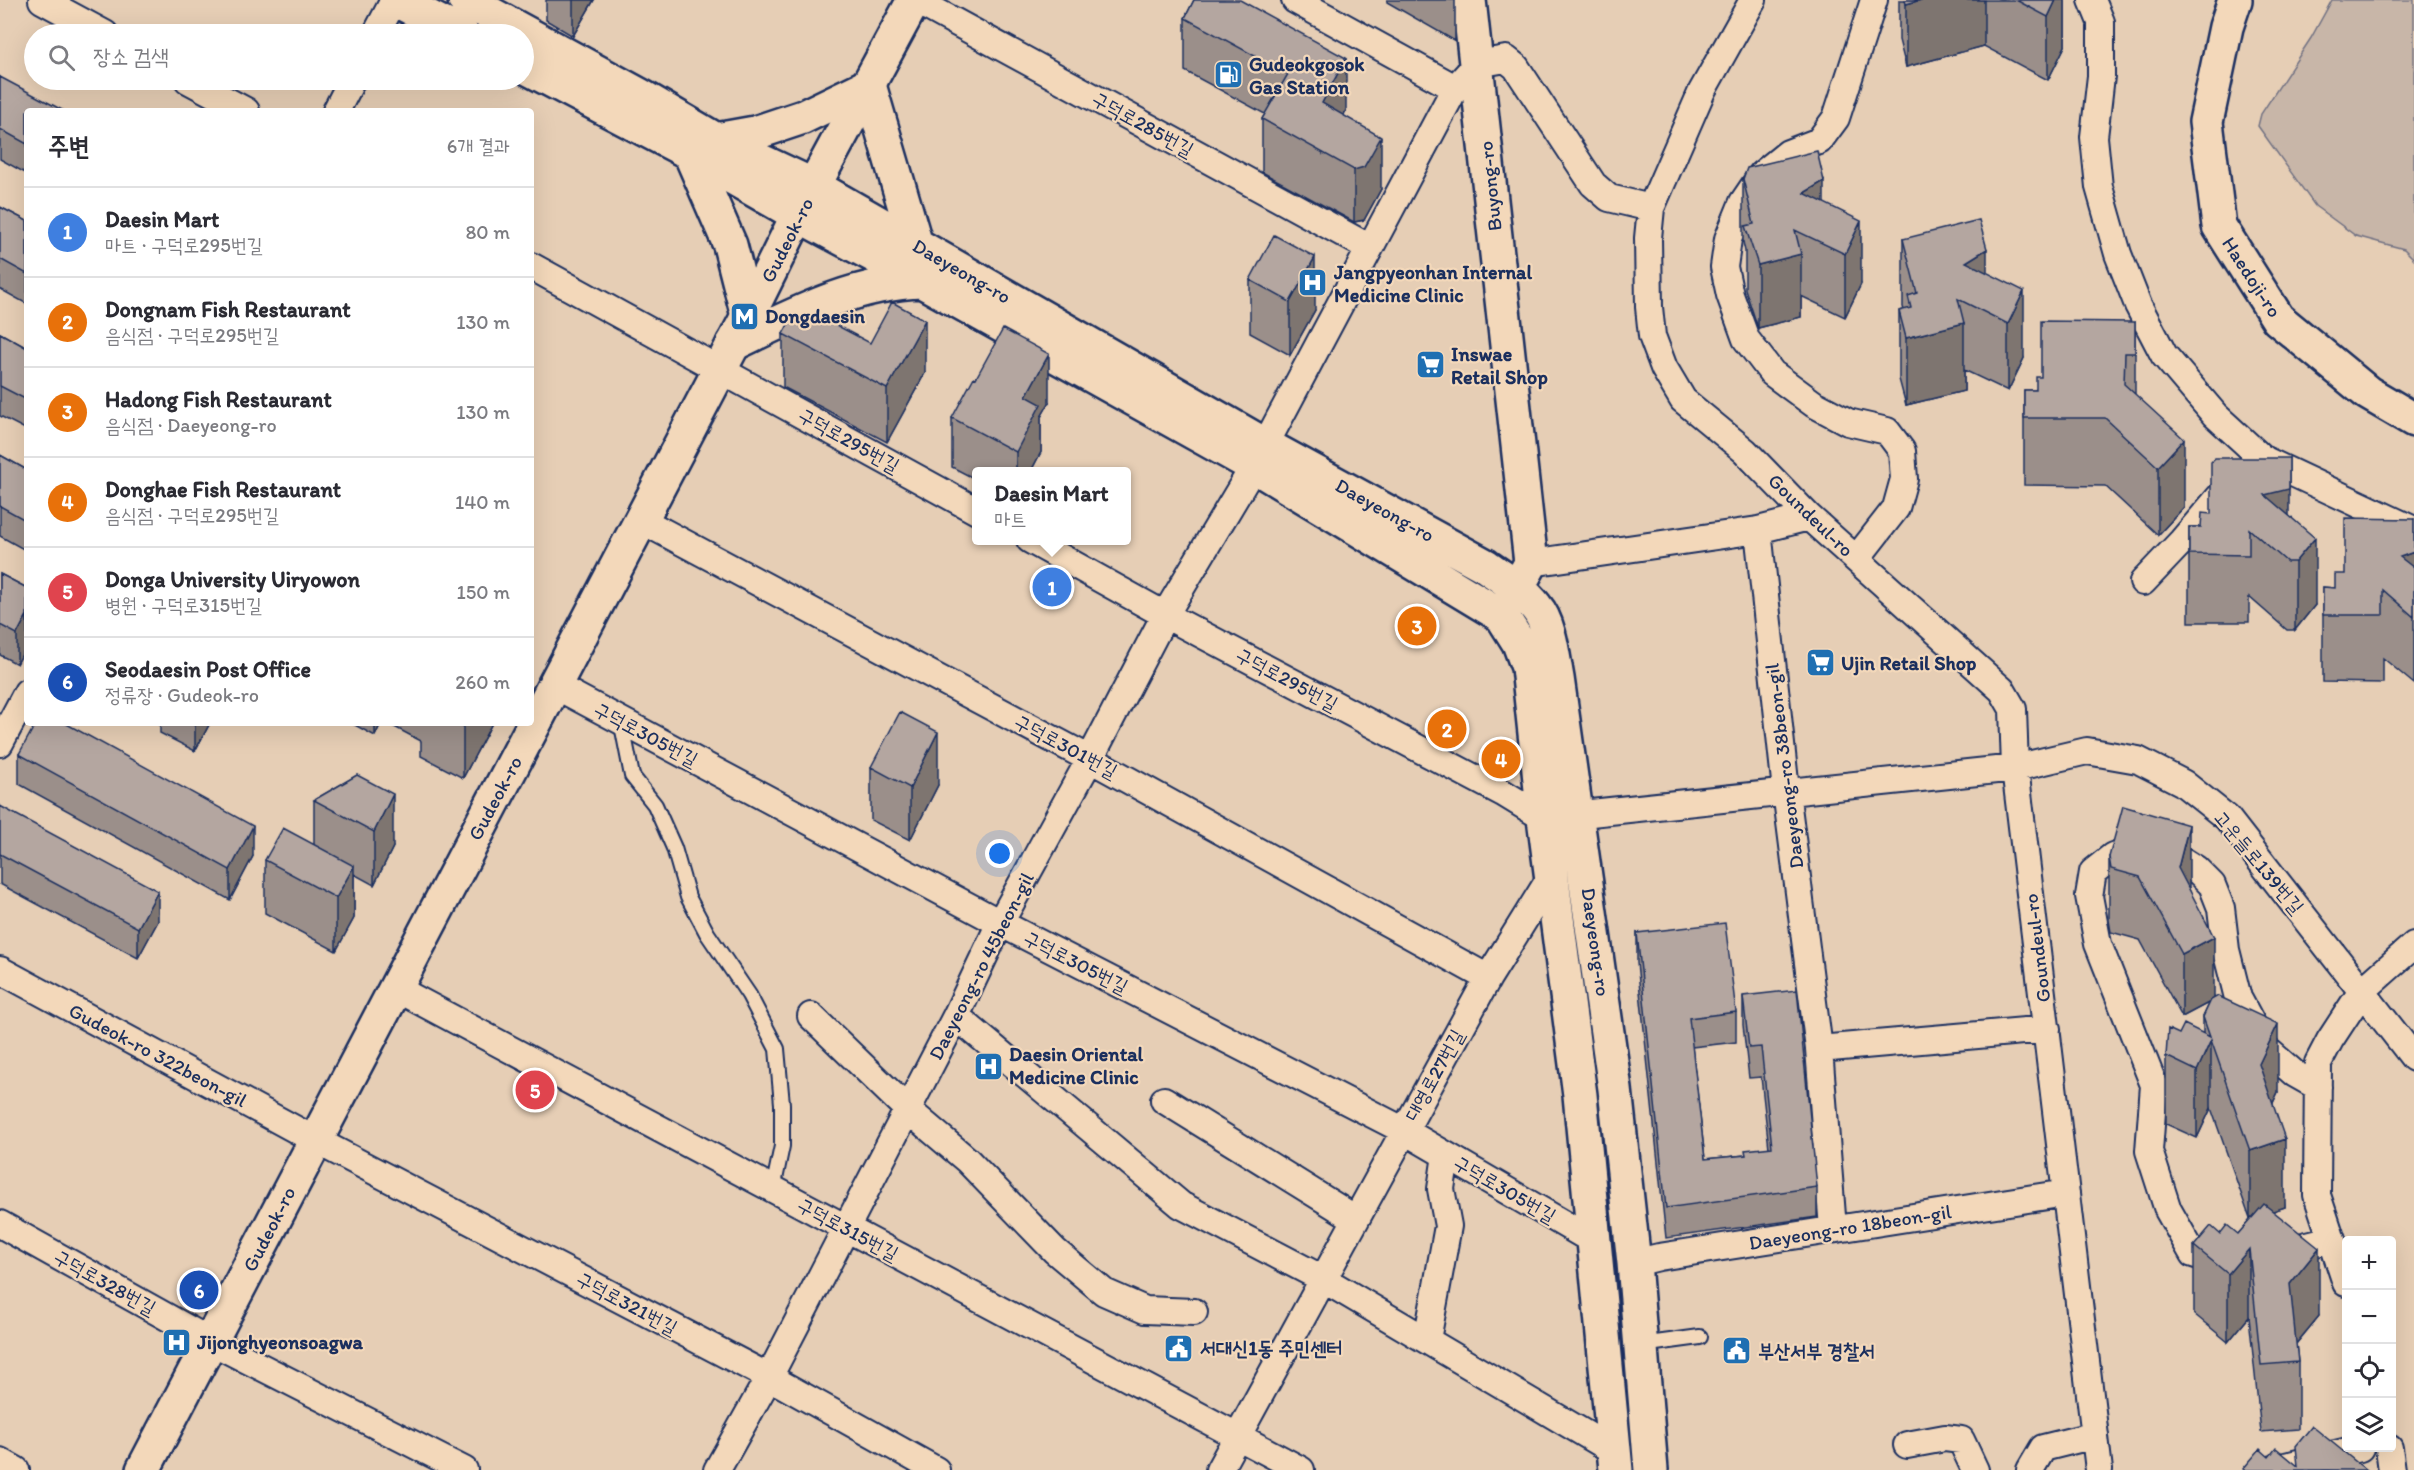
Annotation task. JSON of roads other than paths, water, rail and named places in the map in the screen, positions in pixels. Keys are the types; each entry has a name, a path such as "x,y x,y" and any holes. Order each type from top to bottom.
{"main road":[{"path":"395,0 442,24"},
{"name":"Daeyeong-ro","path":"465,0 509,24"},
{"name":"Gudeok-ro","path":"534,723 734,343 798,216 915,0"},
{"name":"Buyong-ro","path":"1469,0 1477,64 1517,589"},
{"name":"Haedoji-ro","path":"2235,0 2226,27 2206,122 2220,226 2278,319 2368,393 2414,420"},
{"name":"Daeyeong-ro","path":"534,38 641,96 703,147 798,216 1517,589 1538,608 1550,640 1615,1089 1634,1263 1651,1470"},
{"name":"Daeyeong-ro","path":"534,71 703,147 814,186 916,245 1260,456"},
{"path":"916,245 869,85 803,117 703,147 730,245 734,343 845,294 898,282 922,281"},
{"name":"Daeyeong-ro","path":"1517,589 1519,643 1528,667 1544,818 1580,1095 1615,1461"},
{"name":"Gudeok-ro","path":"143,1470 532,726"}],"street":[{"path":"42,0 86,24"},
{"path":"382,24 395,0"},
{"name":"구덕로285번길","path":"915,0 1370,248"},
{"path":"1295,0 1455,87"},
{"name":"Goundeul-ro","path":"1753,0 1702,91 1651,208 1648,238 1649,307 1653,336 1664,368 1683,399 1746,451 1809,517 2002,690 2013,709 2015,768 2099,1470"},
{"path":"1857,558 1896,508 1904,479 1902,451 1887,431 1848,422 1814,404 1772,373 1746,339 1730,295 1724,267 1728,239 1743,202 1762,174 1788,153 1819,141 1836,118 1874,0"},
{"path":"2092,0 2101,22 2101,76 2094,137 2099,187 2118,254 2138,305 2164,355 2215,415 2256,453 2281,468 2414,530"},
{"path":"1477,64 1506,59 1516,68 1593,184 1609,198 1651,208"},
{"name":"Daeyeong-ro 45beon-gil","path":"717,1470 769,1377 908,1110 1000,923 1090,759 1165,615 1260,456 1455,87 1477,64"},
{"path":"207,90 240,108"},
{"path":"338,108 347,90"},
{"name":"구덕로295번길","path":"534,267 734,343 972,508"},
{"path":"2143,582 2182,541 2256,453"},
{"path":"1517,589 1809,517"},
{"name":"구덕로301번길","path":"641,520 1090,759 1488,978"},
{"name":"Daeyeong-ro 38beon-gil","path":"1758,530 1786,792 1819,1049 1833,1229"},
{"name":"구덕로295번길","path":"1039,545 1165,615 1503,793 1544,818"},
{"name":"구덕로305번길","path":"554,685 1000,923 1404,1130 1595,1242"},
{"path":"0,743 24,698"},
{"name":"고운들로139번길","path":"1544,818 2015,768 2087,751 2138,760 2182,783 2227,818 2414,1058"},
{"path":"2318,1087 2295,1074 2243,1030 2226,950 2221,908 2212,885 2196,869 2166,850 2136,848 2112,856 2094,872 2089,896 2098,944 2164,1078 2149,1151 2168,1210 2193,1254 2227,1265 2332,1239"},
{"name":"대영로27번길","path":"1218,1470 1488,978 1552,875"},
{"path":"2342,1270 2317,1195 2318,1063 2362,991 2414,945"},
{"name":"Gudeok-ro 322beon-gil","path":"0,970 315,1140"},
{"name":"구덕로315번길","path":"395,987 1301,1470"},
{"path":"811,1016 908,1110 968,1160 1055,1251 1104,1292 1146,1310 1194,1312"},
{"path":"956,1016 1181,1206 1323,1279 1427,1340 1615,1461"},
{"name":"Goundeul-ro","path":"1819,1049 2047,1029"},
{"path":"1164,1100 1356,1219"},
{"name":"구덕로321번길","path":"315,1140 769,1377 936,1470"},
{"path":"1427,1340 1448,1226 1441,1189 1446,1155"},
{"name":"Daeyeong-ro 18beon-gil","path":"1634,1263 1659,1257 2066,1193"},
{"name":"구덕로328번길","path":"0,1224 210,1341 464,1470"},
{"path":"2030,1470 2043,1448 2095,1435"},
{"path":"1907,1445 1945,1437 1961,1440 1975,1470"},
{"path":"2270,1470 2344,1452"},
{"path":"2390,1452 2392,1470"},
{"path":"0,1461 16,1470"}],"lane":[{"path":"621,720 632,776 655,805 674,848 688,897 707,933 748,995 777,1049 782,1104 782,1146 773,1189"},
{"path":"1641,1345 1700,1336"}],"place":[{"name":"Gudeokgosok Gas Station","path":"1228,75"},
{"name":"Jangpyeonhan Internal Medicine Clinic","path":"1313,283"},
{"name":"Dongdaesin","path":"744,316"},
{"name":"Inswae Retail Shop","path":"1430,365"},
{"name":"Daesin Mart","path":"1052,587"},
{"name":"Hadong Fish Restaurant","path":"1417,626"},
{"name":"Ujin Retail Shop","path":"1820,663"},
{"name":"Dongnam Fish Restaurant","path":"1447,729"},
{"name":"Donghae Fish Restaurant","path":"1501,759"},
{"name":"Daesin Oriental Medicine Clinic","path":"988,1066"},
{"name":"Donga University Uiryowon","path":"535,1090"},
{"name":"Seodaesin Post Office","path":"199,1290"},
{"name":"Jijonghyeonsoagwa","path":"176,1342"},
{"name":"서대신1동 주민센터","path":"1179,1348"},
{"name":"부산서부 경찰서","path":"1737,1351"}]}
